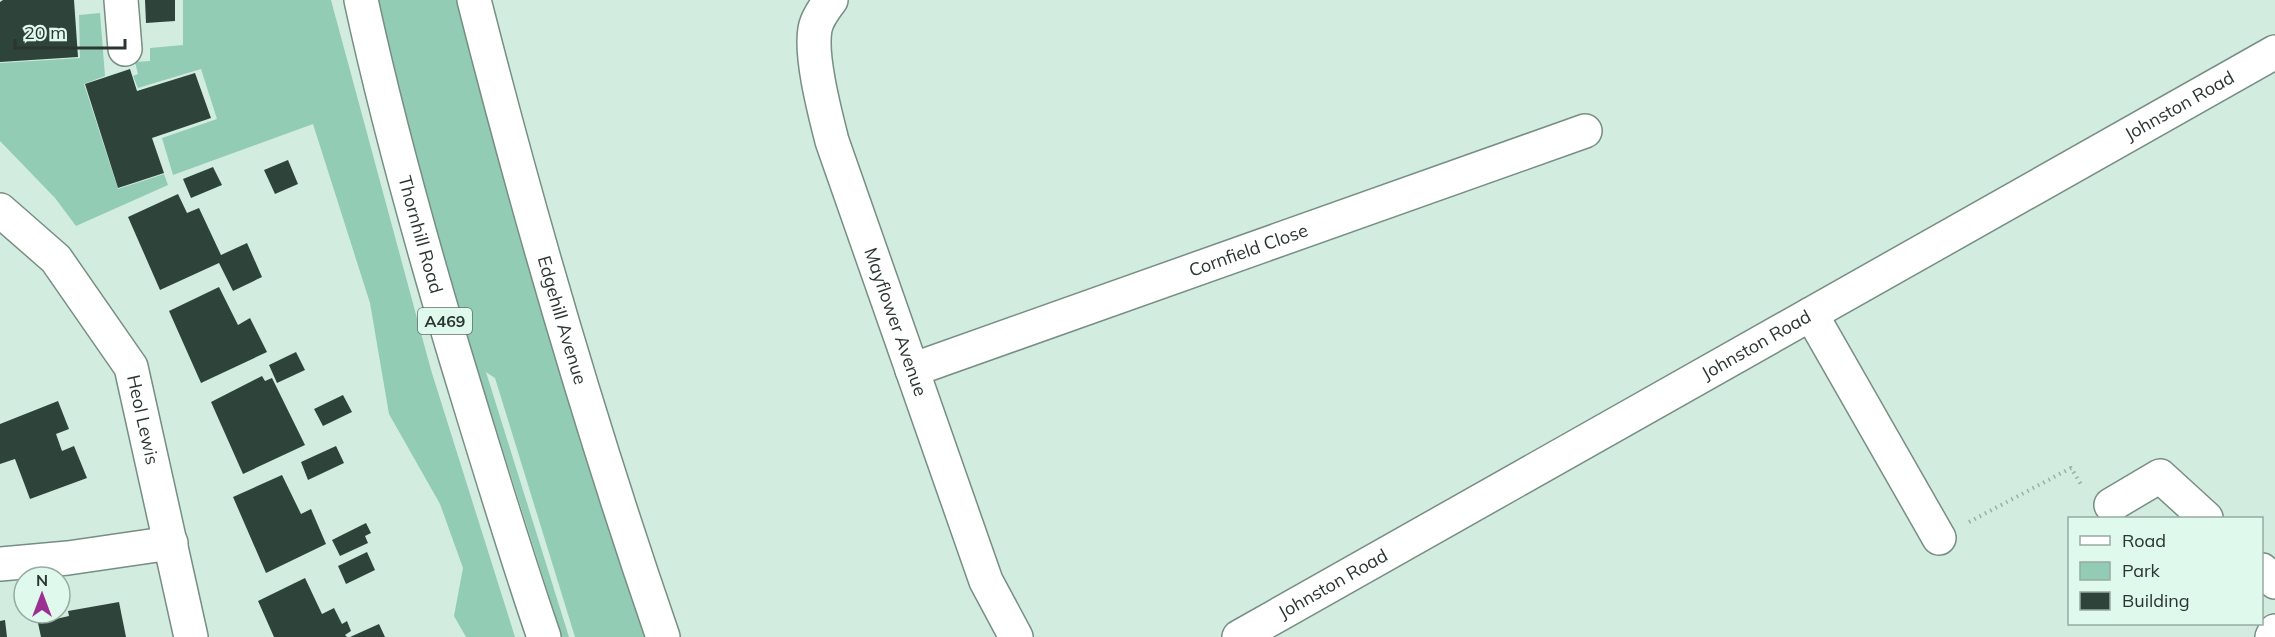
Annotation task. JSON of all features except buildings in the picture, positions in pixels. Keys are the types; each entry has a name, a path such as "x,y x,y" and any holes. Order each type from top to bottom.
{"street":[{"path":"121,0 125,49"},
{"name":"Thornhill Road","path":"361,0 384,105 424,249 503,512 544,637"},
{"name":"Edgehill Avenue","path":"474,0 520,184 585,406 663,637"},
{"name":"Mayflower Avenue","path":"831,0 815,29 824,109 840,164 986,581 1016,637"},
{"name":"Johnston Road","path":"1239,637 2275,52"},
{"name":"Cornfield Close","path":"912,370 1584,130"},
{"name":"Heol Lewis","path":"0,210 56,259 131,367 191,637"},
{"path":"1811,314 1939,537"},
{"path":"2111,505 2160,476 2204,517"},
{"path":"0,564 68,558 171,543"},
{"path":"2263,571 2275,582"},
{"path":"2272,637 2275,631"}],"path":[{"path":"1939,537 2071,468 2097,513 2111,505"}],"green space":[{"path":"183,0 331,0 431,370 515,637 466,637 454,616 463,568 440,504 389,414 370,303 313,124 173,175 162,138 217,119 201,69 138,88 133,76 138,74 135,62 150,61 150,48 183,45"},
{"path":"373,0 459,0 649,637 575,637 495,378 486,372 569,637 562,637 476,365 467,359 468,339 417,166"},
{"path":"100,13 105,76 84,84 118,189 164,174 168,185 76,226 55,198 0,141 0,63 80,58 79,15"}]}
